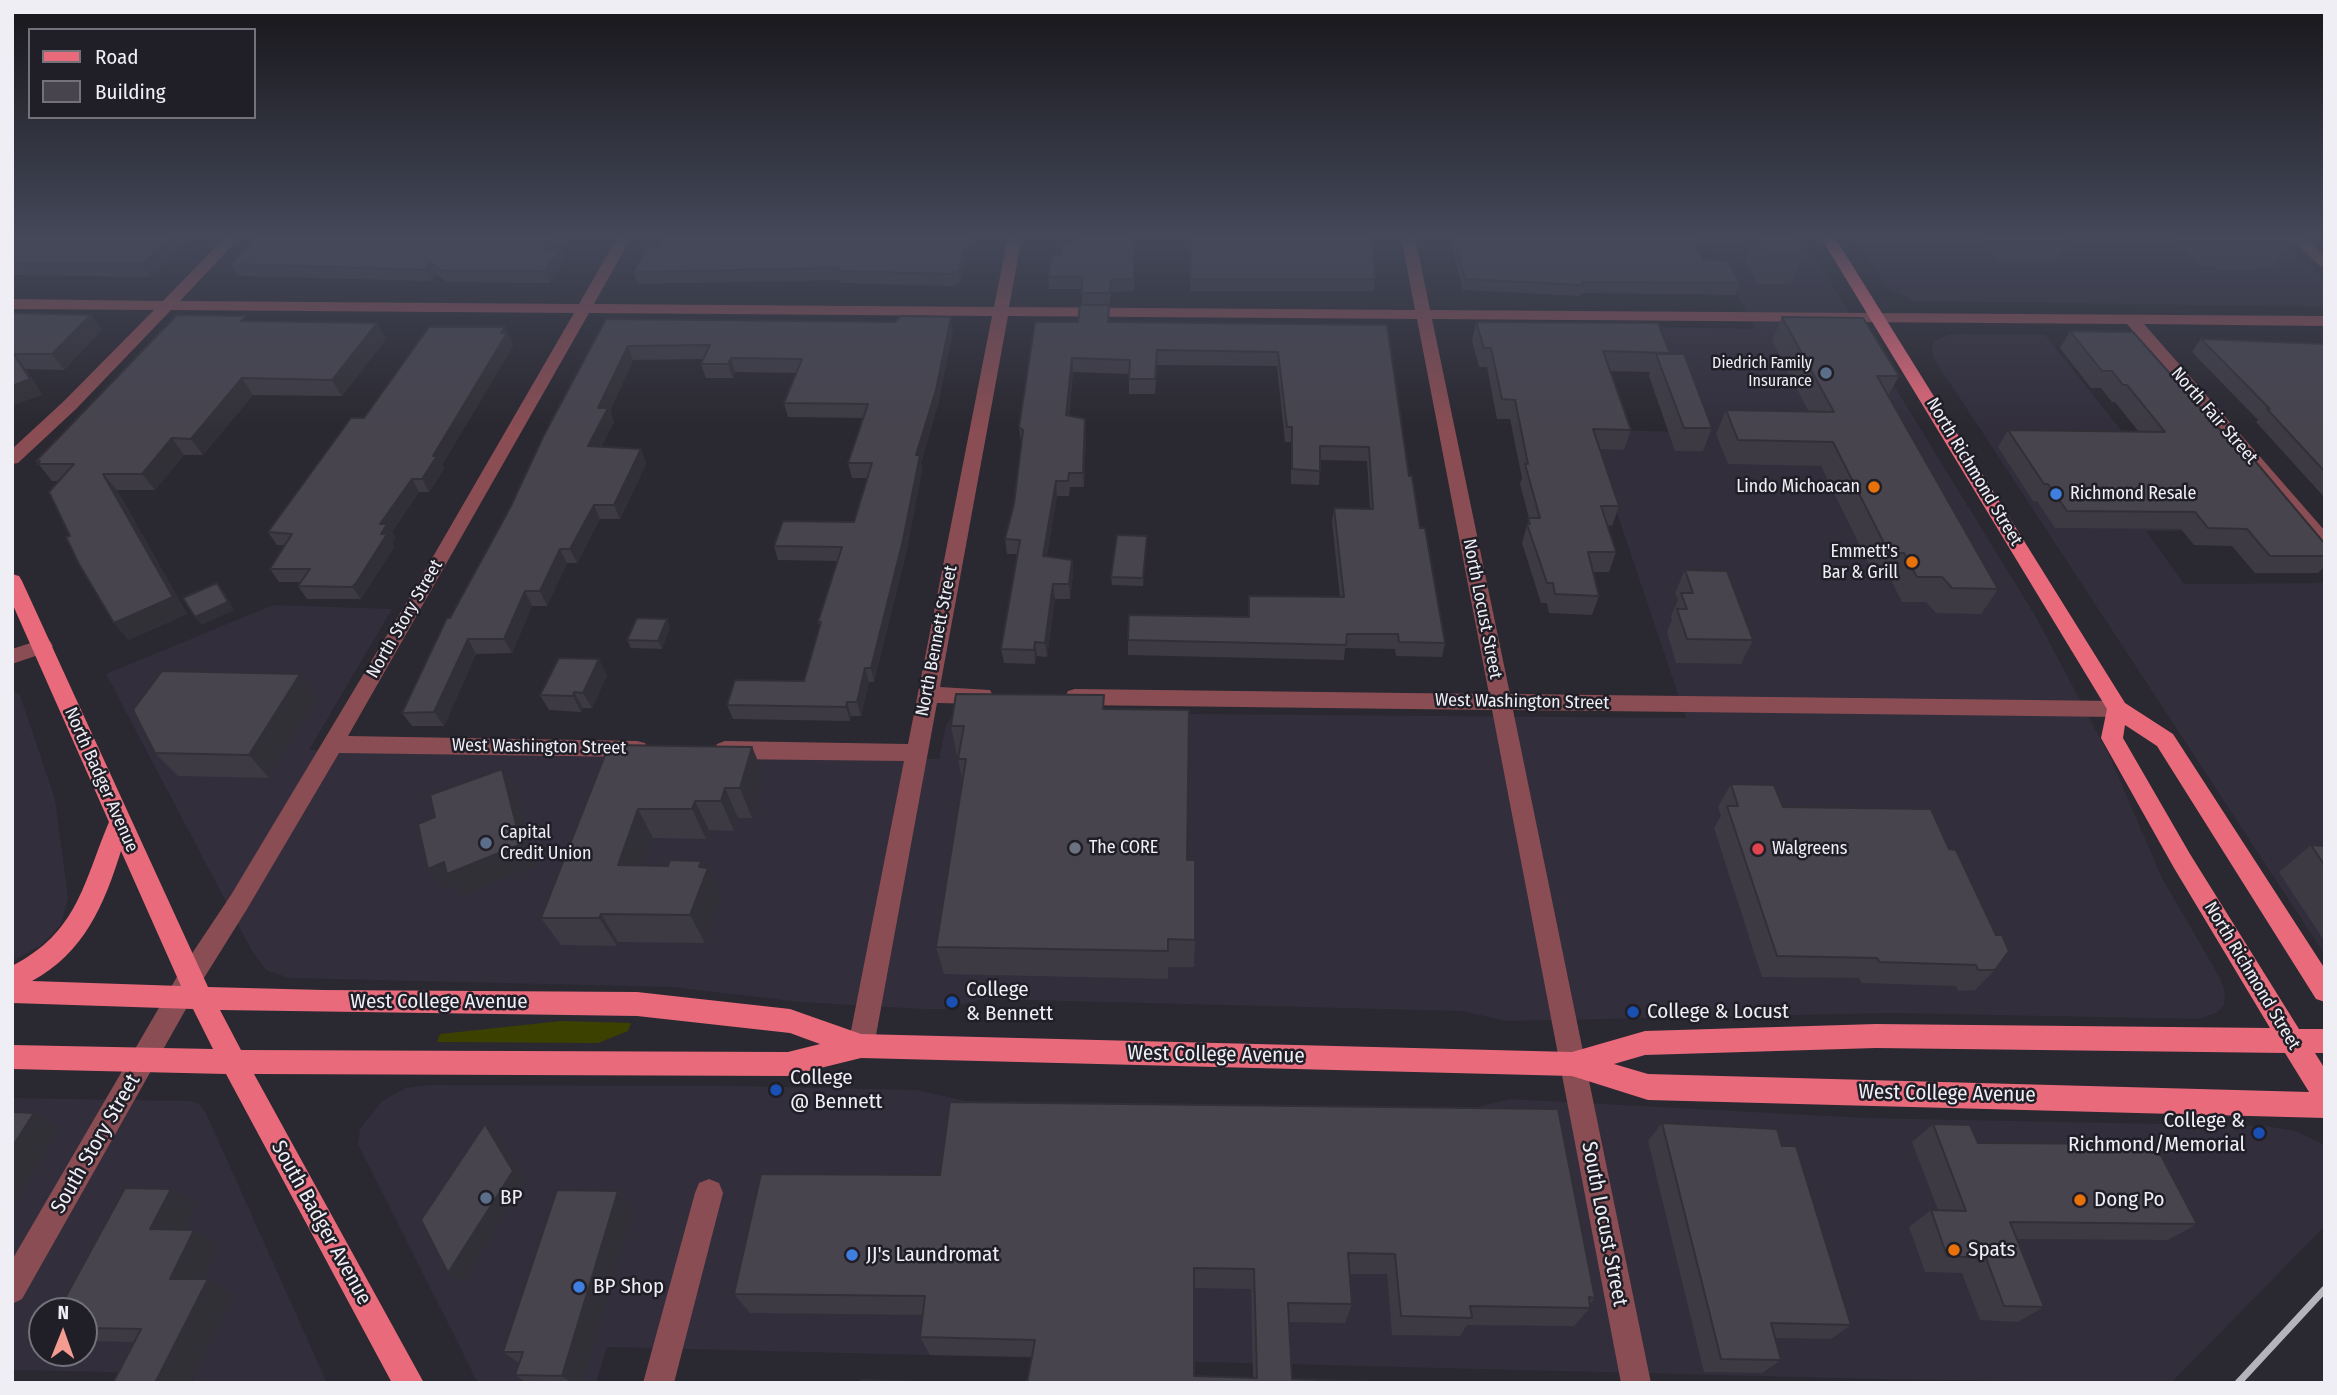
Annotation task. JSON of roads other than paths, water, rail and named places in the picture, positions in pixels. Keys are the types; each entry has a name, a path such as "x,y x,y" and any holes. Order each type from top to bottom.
{"main road":[{"name":"North Richmond Street","path":"1869,301 2118,709 2165,740 2325,991"},
{"name":"North Badger Avenue","path":"12,581 43,646 190,992 234,1062"},
{"name":"North Richmond Street","path":"2118,709 2112,738 2182,862 2325,1094"},
{"path":"12,979 48,960 79,928 89,908 119,824"},
{"name":"West College Avenue","path":"12,992 190,992 637,1004 790,1021 861,1046"},
{"name":"West College Avenue","path":"1572,1064 1645,1044 1876,1036 2325,1041"},
{"name":"West College Avenue","path":"12,1057 234,1062 788,1064 861,1046 1572,1064 1648,1087 2325,1105"},
{"name":"South Badger Avenue","path":"234,1062 409,1383"}],"street":[{"path":"12,459 70,405 171,301"},
{"name":"North Story Street","path":"190,992 239,901 413,608 587,301"},
{"name":"North Bennett Street","path":"861,1046 1003,301"},
{"name":"North Locust Street","path":"1421,301 1572,1064"},
{"path":"12,304 2325,321"},
{"name":"North Fair Street","path":"2132,320 2325,543"},
{"path":"12,657 43,646"},
{"path":"926,695 1008,696"},
{"name":"West Washington Street","path":"1049,696 2118,709"},
{"name":"West Washington Street","path":"331,744 656,749"},
{"path":"698,750 915,753"},
{"name":"South Story Street","path":"12,1289 145,1058 190,992"},
{"name":"South Locust Street","path":"1572,1064 1636,1383"},
{"path":"658,1383 709,1193"}],"railway":[{"path":"2238,1383 2325,1289"}],"place":[{"name":"Diedrich Family Insurance","path":"1826,373"},
{"name":"Lindo Michoacan","path":"1874,487"},
{"name":"Richmond Resale","path":"2056,494"},
{"name":"Emmett's Bar & Grill","path":"1912,562"},
{"name":"Capital Credit Union","path":"486,843"},
{"name":"The CORE","path":"1075,848"},
{"name":"Walgreens","path":"1758,849"},
{"name":"College & Bennett","path":"952,1002"},
{"name":"College & Locust","path":"1633,1012"},
{"name":"College @ Bennett","path":"776,1090"},
{"name":"College & Richmond/Memorial","path":"2259,1133"},
{"name":"BP","path":"486,1198"},
{"name":"Dong Po","path":"2080,1200"},
{"name":"Spats","path":"1954,1250"},
{"name":"JJ's Laundromat","path":"852,1255"},
{"name":"BP Shop","path":"579,1287"}]}
